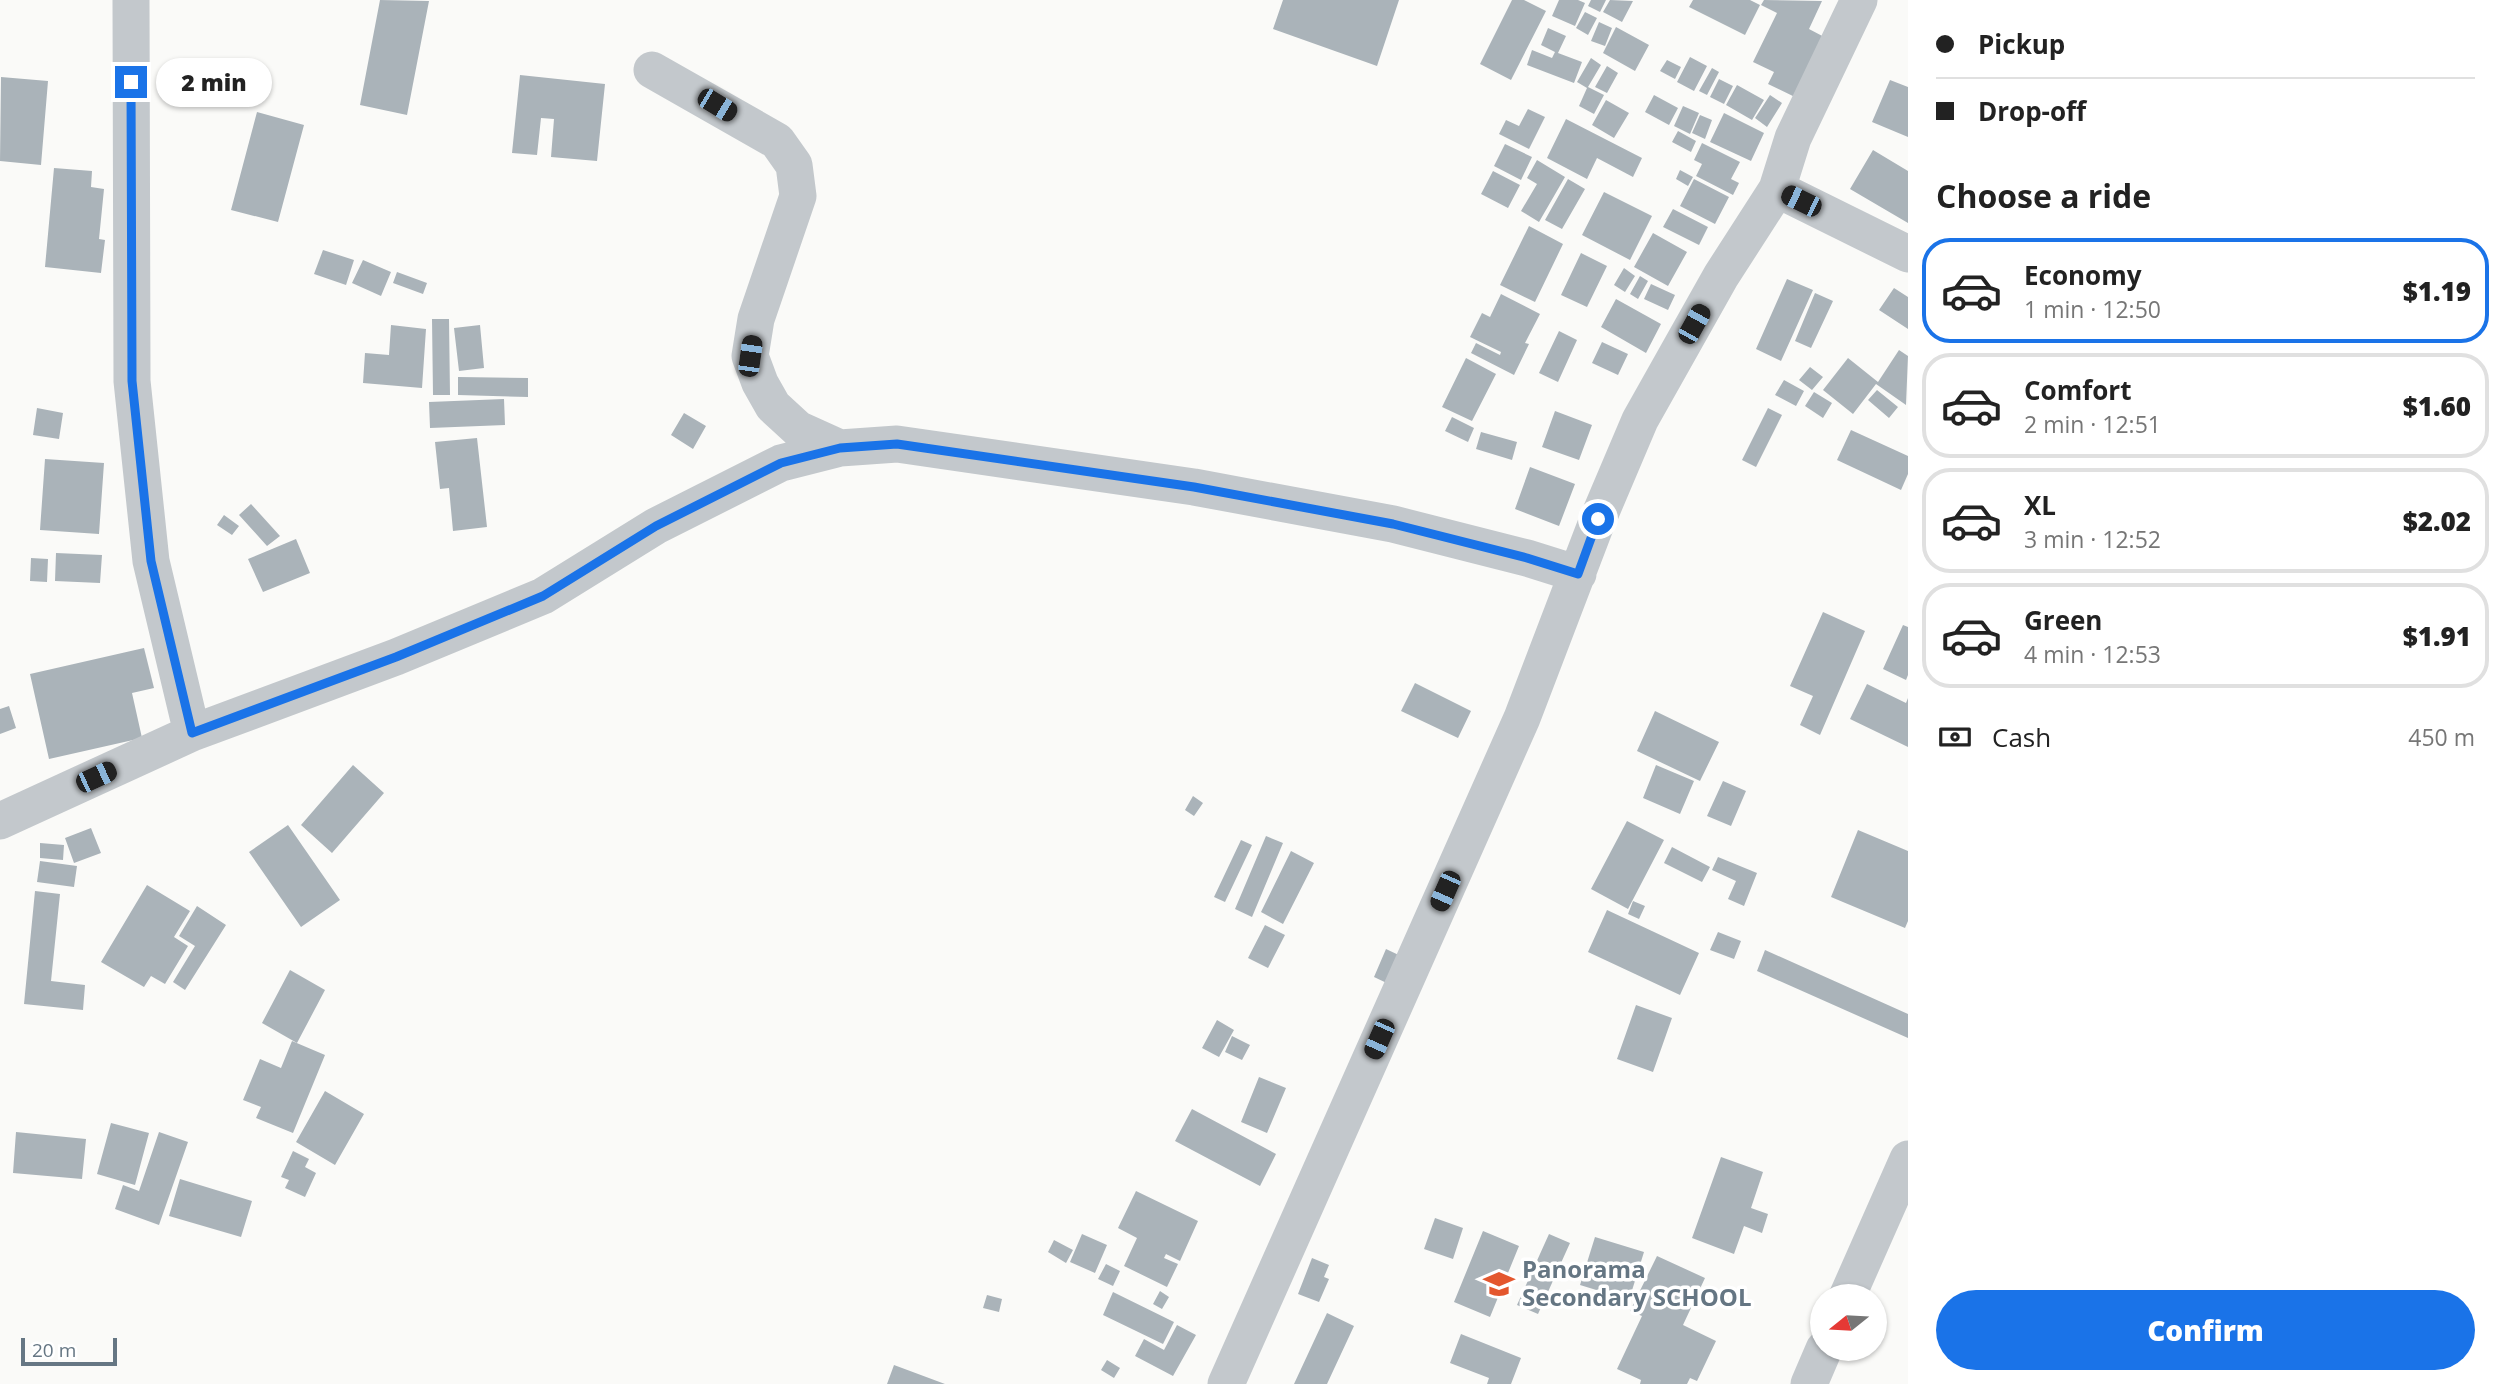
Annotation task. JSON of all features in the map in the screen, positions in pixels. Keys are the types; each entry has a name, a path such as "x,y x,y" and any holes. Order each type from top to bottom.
{"street":[{"path":"131,0 132,381 151,561 192,733"},
{"path":"1226,1384 1522,718 1640,420 1721,276 1777,189 1793,138 1858,0"},
{"path":"652,70 777,141 794,165 798,196 756,319 750,356 760,383 773,406 797,429 840,448"},
{"path":"1777,189 1908,254"},
{"path":"0,821 192,733 396,657 543,596 656,526 781,463 840,448 897,444 1194,487 1393,524 1527,558 1578,574"},
{"path":"1853,1284 1908,1159"},
{"path":"1809,1384 1818,1362"}],"building":[{"path":"380,0 429,1 407,115 360,105"},
{"path":"1283,0 1399,0 1377,66 1273,29"},
{"path":"1512,0 1524,0 1546,11 1511,80 1480,64"},
{"path":"1559,0 1578,0 1585,3 1575,26 1552,16"},
{"path":"1591,0 1606,0 1600,12 1588,6"},
{"path":"1610,0 1633,1 1622,22 1603,12"},
{"path":"1693,0 1750,0 1760,5 1745,35 1689,7"},
{"path":"1764,0 1822,1 1809,29 1828,39 1799,99 1768,84 1774,72 1753,62 1777,13 1761,5"},
{"path":"1585,12 1597,18 1588,35 1576,28"},
{"path":"1599,22 1612,28 1605,46 1591,41"},
{"path":"1616,27 1649,45 1635,71 1603,53"},
{"path":"1548,28 1566,36 1558,53 1582,62 1574,83 1527,65 1532,50 1552,58 1555,52 1541,45"},
{"path":"1690,57 1707,66 1694,91 1677,82"},
{"path":"1591,58 1601,65 1588,87 1604,95 1594,114 1579,106 1587,88 1577,82"},
{"path":"1667,60 1681,67 1675,79 1660,71"},
{"path":"1607,66 1618,73 1607,93 1595,87"},
{"path":"1712,68 1719,72 1707,95 1699,91"},
{"path":"520,75 605,84 597,161 551,157 554,119 541,118 537,155 512,153"},
{"path":"1,77 48,81 41,165 0,161"},
{"path":"1719,79 1733,86 1724,104 1710,97"},
{"path":"1890,80 1908,87 1908,137 1872,122"},
{"path":"1737,85 1764,100 1752,120 1726,105"},
{"path":"1654,95 1678,108 1669,125 1645,112"},
{"path":"1770,95 1782,103 1767,127 1755,118"},
{"path":"1606,100 1629,113 1614,138 1592,125"},
{"path":"1683,106 1699,113 1690,134 1674,126"},
{"path":"1528,109 1545,117 1529,149 1499,134 1506,120 1519,126"},
{"path":"257,112 304,125 278,222 231,210"},
{"path":"1724,113 1764,133 1751,161 1710,142"},
{"path":"1700,115 1712,120 1705,139 1692,133"},
{"path":"1566,119 1642,158 1633,177 1597,158 1587,179 1547,158"},
{"path":"1678,131 1696,141 1691,152 1672,142"},
{"path":"1702,143 1740,162 1731,179 1739,183 1733,195 1696,176 1702,164 1694,160"},
{"path":"1505,144 1532,157 1521,180 1494,166"},
{"path":"1873,150 1908,171 1908,223 1850,189"},
{"path":"1537,160 1565,177 1539,222 1521,211 1537,184 1527,178"},
{"path":"54,168 92,171 91,187 104,189 99,239 105,240 101,273 45,267"},
{"path":"1680,170 1693,177 1688,186 1676,179"},
{"path":"1493,171 1520,185 1508,208 1481,194"},
{"path":"1568,179 1585,189 1562,229 1545,220"},
{"path":"1694,179 1729,197 1715,224 1680,206"},
{"path":"1604,192 1652,216 1630,260 1582,235"},
{"path":"1673,209 1708,227 1699,245 1663,227"},
{"path":"1529,226 1563,244 1535,302 1500,285"},
{"path":"1653,233 1687,252 1668,286 1634,267"},
{"path":"323,250 354,260 346,285 314,274"},
{"path":"1581,253 1607,266 1587,307 1561,295"},
{"path":"363,260 391,272 381,296 352,283"},
{"path":"1624,268 1635,276 1625,292 1614,285"},
{"path":"397,272 427,283 423,294 393,283"},
{"path":"1640,276 1648,281 1638,299 1630,294"},
{"path":"1787,279 1813,290 1781,361 1756,349"},
{"path":"1651,284 1675,295 1668,310 1644,299"},
{"path":"1894,288 1908,297 1908,329 1879,310"},
{"path":"1815,293 1833,301 1811,348 1795,341"},
{"path":"1501,294 1540,314 1525,343 1529,344 1514,375 1471,353 1476,343 1500,355 1501,352 1470,337 1482,313 1490,317"},
{"path":"1616,299 1661,324 1646,353 1601,327"},
{"path":"432,319 449,319 450,395 433,395"},
{"path":"391,325 426,329 422,388 363,383 365,353 389,355"},
{"path":"480,325 484,368 459,371 454,328"},
{"path":"1559,331 1577,340 1558,382 1539,373"},
{"path":"1602,342 1628,354 1618,375 1592,363"},
{"path":"1899,350 1908,356 1906,405 1876,384 1853,414 1823,390 1848,358 1878,382"},
{"path":"1466,358 1496,374 1472,421 1442,407"},
{"path":"1810,367 1823,377 1812,390 1799,380"},
{"path":"458,377 528,378 528,397 458,395"},
{"path":"1784,380 1804,391 1796,406 1775,395"},
{"path":"1877,390 1898,407 1889,418 1868,400"},
{"path":"1814,392 1832,403 1823,418 1805,406"},
{"path":"504,399 505,425 430,428 429,402"},
{"path":"37,408 63,413 59,439 33,435"},
{"path":"1768,408 1782,415 1756,467 1742,460"},
{"path":"1555,411 1592,425 1579,460 1542,447"},
{"path":"684,413 706,426 693,449 671,435"},
{"path":"1452,417 1474,428 1468,442 1445,431"},
{"path":"1851,430 1908,456 1908,474 1901,490 1837,460"},
{"path":"1481,432 1517,442 1512,460 1476,449"},
{"path":"477,438 487,527 453,531 449,488 440,489 435,442"},
{"path":"45,459 104,463 99,534 40,530"},
{"path":"1530,467 1575,484 1559,526 1515,509"},
{"path":"251,504 280,536 267,546 239,515"},
{"path":"224,515 239,526 232,535 217,525"},
{"path":"296,539 310,573 263,592 248,559"},
{"path":"56,553 102,555 100,583 55,581"},
{"path":"31,558 48,559 47,582 30,581"},
{"path":"1823,612 1865,631 1820,735 1800,725 1813,696 1790,686"},
{"path":"1903,625 1908,627 1906,680 1883,669"},
{"path":"144,648 154,688 132,693 142,738 49,759 30,674"},
{"path":"1415,683 1471,711 1458,738 1401,711"},
{"path":"1867,684 1906,703 1908,698 1908,747 1850,719"},
{"path":"9,706 16,728 0,734 0,709"},
{"path":"1655,711 1719,742 1700,781 1637,751"},
{"path":"353,765 384,793 332,853 301,825"},
{"path":"1656,765 1694,781 1680,814 1643,798"},
{"path":"1723,781 1746,791 1731,826 1707,816"},
{"path":"1193,796 1203,803 1194,816 1185,810"},
{"path":"1627,821 1664,840 1628,909 1591,889"},
{"path":"288,825 340,900 301,927 249,852"},
{"path":"91,828 101,853 74,863 65,838"},
{"path":"1858,830 1908,851 1908,921 1905,928 1831,897"},
{"path":"1266,836 1283,843 1252,917 1235,909"},
{"path":"1241,840 1252,845 1225,902 1214,897"},
{"path":"40,843 64,845 63,860 40,858"},
{"path":"1672,847 1710,867 1702,882 1664,863"},
{"path":"1291,851 1314,863 1283,924 1261,912"},
{"path":"1718,857 1757,873 1744,906 1728,899 1736,881 1712,870"},
{"path":"40,861 77,866 74,887 37,882"},
{"path":"147,885 190,911 174,937 188,946 165,984 151,976 144,987 101,962"},
{"path":"35,891 60,894 51,981 85,985 83,1010 24,1004"},
{"path":"1633,901 1645,906 1639,919 1628,914"},
{"path":"197,906 226,925 185,990 173,982 195,946 179,936"},
{"path":"1607,910 1699,953 1680,995 1588,952"},
{"path":"1265,925 1285,935 1268,968 1248,958"},
{"path":"1718,932 1741,941 1734,959 1710,950"},
{"path":"1386,949 1405,958 1393,986 1374,977"},
{"path":"1765,950 1908,1014 1908,1038 1757,971"},
{"path":"290,970 325,990 297,1043 262,1023"},
{"path":"1636,1005 1672,1018 1653,1072 1617,1059"},
{"path":"1217,1020 1234,1030 1219,1057 1202,1048"},
{"path":"1232,1036 1250,1045 1242,1060 1225,1052"},
{"path":"292,1041 325,1055 293,1133 256,1118 261,1107 243,1100 260,1059 281,1068"},
{"path":"1259,1077 1286,1088 1267,1133 1241,1122"},
{"path":"325,1091 364,1114 335,1165 296,1142"},
{"path":"1192,1109 1276,1154 1260,1186 1175,1141"},
{"path":"111,1123 149,1133 135,1185 97,1174"},
{"path":"16,1132 86,1139 82,1179 13,1173"},
{"path":"159,1132 188,1142 159,1225 115,1209 123,1185 139,1191"},
{"path":"293,1151 309,1159 305,1167 316,1173 305,1197 285,1188 289,1180 281,1177"},
{"path":"1721,1157 1763,1172 1751,1208 1768,1214 1762,1233 1744,1226 1734,1254 1692,1238"},
{"path":"180,1179 252,1201 241,1237 169,1216"},
{"path":"1136,1191 1198,1221 1180,1261 1166,1254 1164,1258 1178,1264 1167,1287 1124,1266 1137,1238 1118,1228"},
{"path":"1435,1218 1463,1228 1453,1259 1424,1249"},
{"path":"1483,1231 1519,1246 1490,1317 1454,1302"},
{"path":"1082,1234 1107,1245 1095,1273 1070,1262"},
{"path":"1549,1234 1570,1243 1538,1314 1517,1305"},
{"path":"1595,1237 1644,1252 1629,1300 1580,1285"},
{"path":"1054,1240 1073,1250 1066,1263 1048,1252"},
{"path":"1657,1256 1705,1278 1683,1325 1716,1341 1697,1381 1690,1378 1687,1384 1640,1384 1641,1380 1617,1369 1642,1316 1630,1311"},
{"path":"1312,1258 1329,1265 1324,1277 1329,1279 1319,1302 1298,1294"},
{"path":"1106,1264 1120,1271 1113,1286 1098,1279"},
{"path":"1160,1291 1169,1297 1162,1309 1153,1304"},
{"path":"1113,1292 1174,1322 1163,1344 1103,1315"},
{"path":"987,1295 1002,1299 999,1312 983,1308"},
{"path":"1327,1313 1354,1326 1327,1384 1294,1384"},
{"path":"1177,1325 1196,1335 1173,1376 1135,1356 1144,1339 1164,1350"},
{"path":"1461,1334 1521,1358 1511,1384 1487,1384 1489,1378 1450,1363"},
{"path":"1107,1360 1120,1368 1114,1378 1101,1370"},
{"path":"894,1365 945,1384 887,1384"}],"place":[{"name":"Panorama Secondary SCHOOL","path":"1499,1284"}],"route":[{"path":"131,82 132,381 151,561 192,733 396,657 543,596 656,526 781,463 840,448 897,444 1194,487 1393,524 1527,558 1578,574 1598,519"}]}
